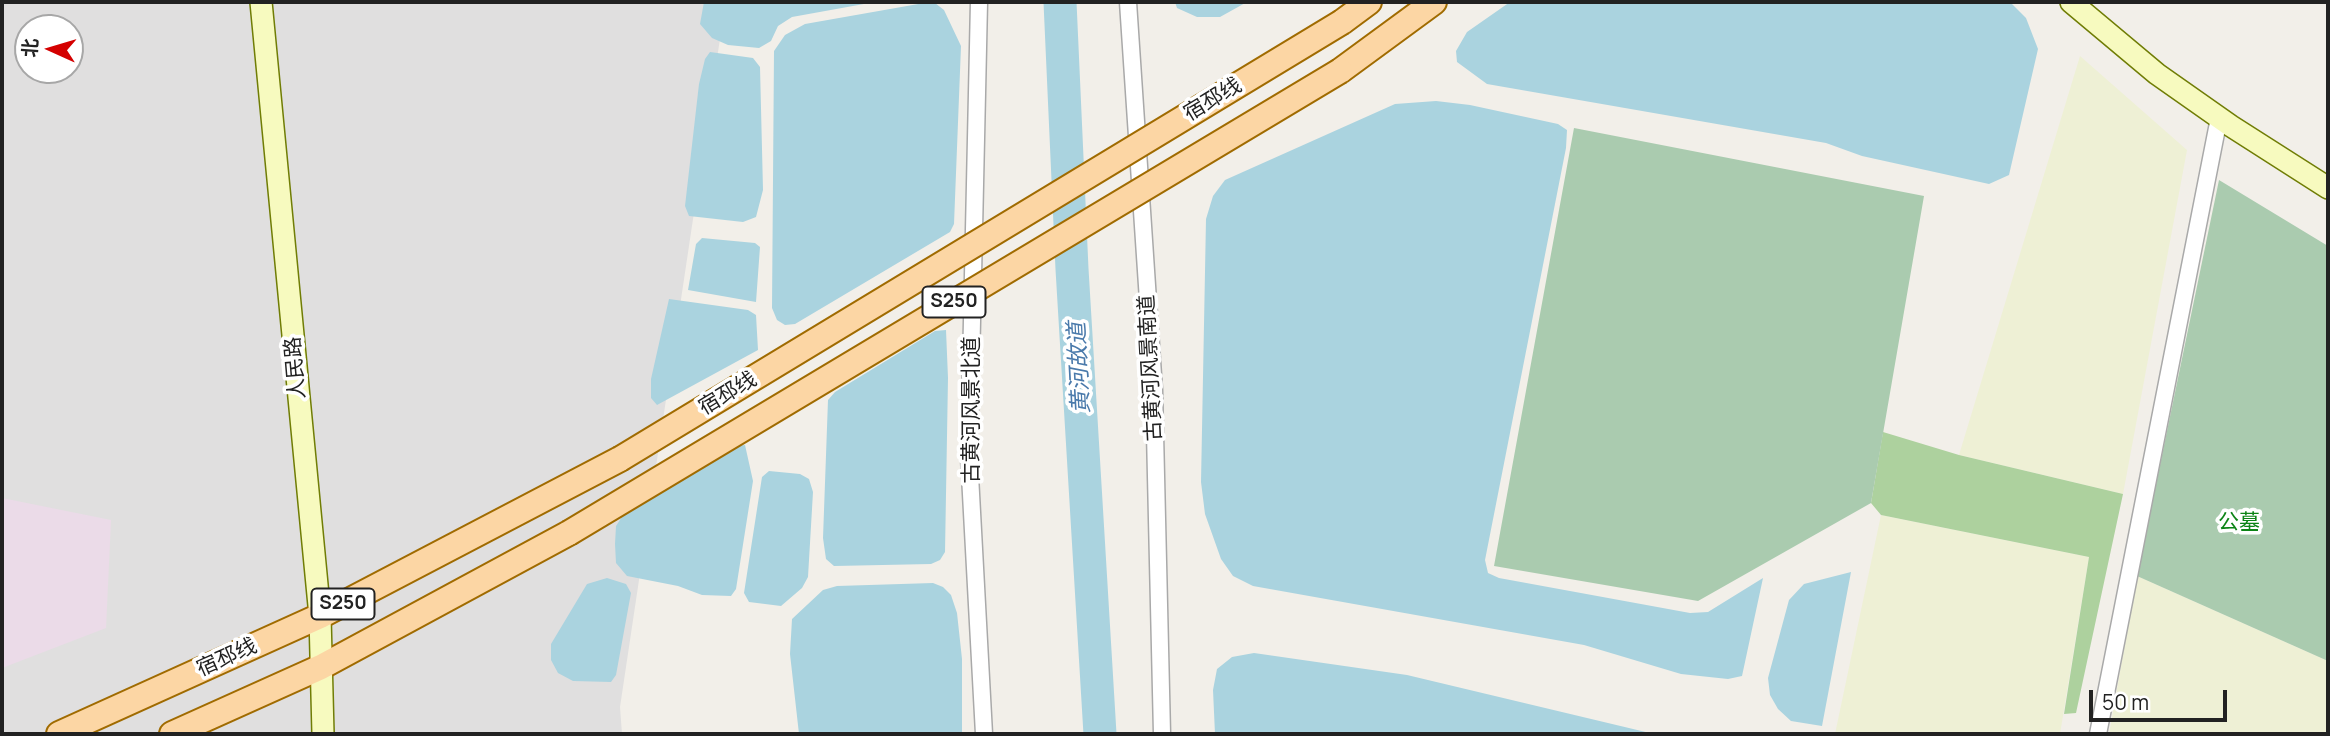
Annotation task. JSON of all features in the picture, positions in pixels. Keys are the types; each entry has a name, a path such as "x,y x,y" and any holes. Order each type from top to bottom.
{"main road":[{"name":"宿邳线","path":"59,734 320,616 620,459 1342,22 1369,2"},
{"name":"宿邳线","path":"172,734 321,667 569,533 1340,71 1434,2"}],"street":[{"name":"人民路","path":"261,2 320,616 323,734"},
{"name":"古黄河风景北道","path":"979,2 969,457 984,734"},
{"name":"古黄河风景南道","path":"1128,2 1154,390 1163,734"},
{"path":"2071,2 2157,74 2219,118 2328,187"},
{"path":"2098,734 2219,118"}],"shaded area":[{"path":"2,2 715,2 721,32 620,707 622,734 2,734"},
{"path":"2,498 111,520 106,628 2,668"}],"green space":[{"path":"2080,56 2187,150 2123,494 1959,455"},
{"path":"1574,128 1924,196 1871,503 1698,601 1494,566"},
{"name":"公墓","path":"2219,180 2328,246 2328,661 2137,576"},
{"path":"1883,432 1959,455 2123,494 2076,713 2064,714 2089,557 1881,515 1871,503"},
{"path":"1881,515 2089,557 2060,734 1835,734"},
{"path":"2137,576 2328,661 2328,734 2109,734"}],"water":[{"path":"704,2 875,2 792,17 778,26 771,41 759,48 728,45 712,38 700,24"},
{"path":"1175,2 1247,2 1220,17 1197,17 1177,8"},
{"path":"1510,2 2010,2 2026,18 2038,49 2009,175 1989,184 1862,156 1826,143 1487,84 1457,62 1456,51 1467,32"},
{"path":"935,3 944,10 961,46 954,224 950,232 795,324 785,325 777,320 772,308 774,51 785,35 805,24"},
{"path":"710,52 753,58 760,67 763,190 756,217 743,222 689,216 685,206 699,84 705,59"},
{"path":"1436,101 1470,105 1558,124 1567,130 1566,148 1485,560 1488,573 1499,578 1690,613 1708,612 1763,578 1742,676 1728,679 1681,674 1584,645 1253,586 1233,576 1221,559 1205,514 1201,482 1206,219 1213,196 1225,180 1395,104"},
{"path":"702,238 755,243 760,247 756,302 688,290 696,244"},
{"path":"669,299 748,310 756,315 758,350 657,405 651,398 651,379"},
{"path":"946,330 948,378 945,552 940,560 931,564 834,566 826,559 823,538 828,400 835,392 935,331"},
{"path":"745,445 753,481 736,589 731,596 702,595 678,586 627,576 616,563 615,544 616,526 625,512 736,446"},
{"path":"769,471 800,474 809,479 813,492 808,577 802,588 781,606 749,602 744,593 762,477"},
{"path":"1851,572 1822,726 1791,721 1778,709 1770,695 1768,678 1789,600 1804,584"},
{"path":"607,578 626,584 631,593 616,675 611,682 573,681 558,673 551,660 551,644 587,584"},
{"path":"933,583 943,587 951,595 957,613 962,659 962,734 799,734 790,654 792,619 823,590 837,586"},
{"path":"1254,653 1407,675 1654,734 1215,734 1213,690 1217,669 1232,657"}],"waterway":[{"name":"黄河故道","path":"1060,2 1072,269 1100,734"}]}
